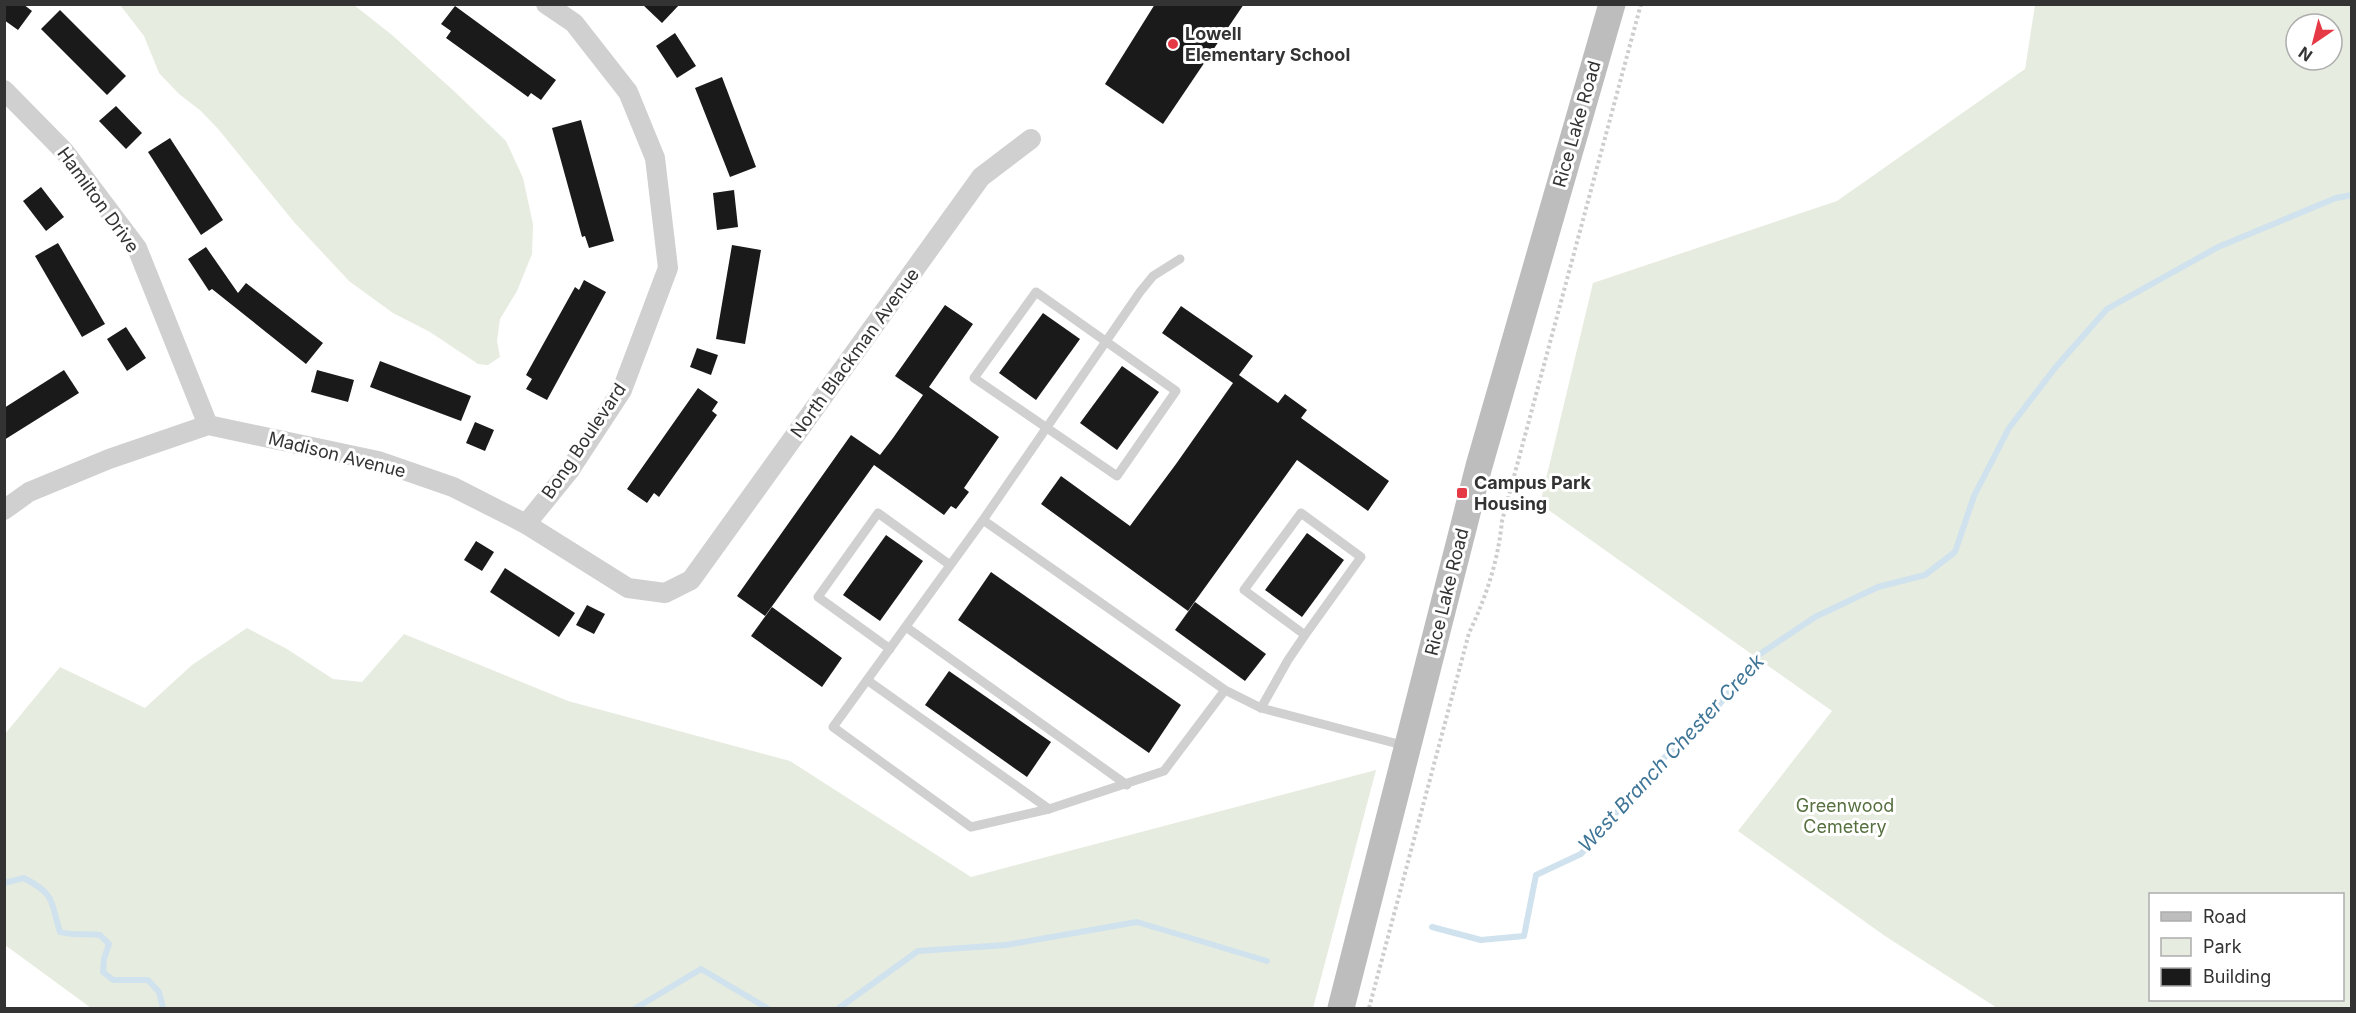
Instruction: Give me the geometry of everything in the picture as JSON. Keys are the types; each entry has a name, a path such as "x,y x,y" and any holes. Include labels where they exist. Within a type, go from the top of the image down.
{"main road":[{"name":"Rice Lake Road","path":"1341,1008 1479,466 1612,4"}],"street":[{"name":"Bong Boulevard","path":"526,524 569,471 622,390 668,268 655,158 628,92 574,23 546,4"},
{"name":"Hamilton Drive","path":"4,90 64,151 137,248 208,425"},
{"name":"North Blackman Avenue","path":"692,580 981,177 1031,139"},
{"name":"Madison Avenue","path":"208,425 378,461 453,487 526,524 628,588 666,593 692,580"},
{"path":"4,510 29,492 109,459 208,425"}],"lane":[{"path":"1180,259 1153,276 983,520 833,727 971,827 1049,808 1127,785 1164,771 1225,690"},
{"path":"1036,292 1176,391 1117,476 1046,429 974,378 1036,292"},
{"path":"890,649 818,597 878,513 950,565"},
{"path":"1261,708 1288,660 1361,557 1301,513 1244,590 1305,635"},
{"path":"983,520 1225,690 1261,708 1408,747"},
{"path":"906,627 1127,785"},
{"path":"867,680 1049,808"}],"path":[{"path":"1369,1008 1468,633 1486,598 1499,552 1502,521 1641,4"}],"green space":[{"path":"120,5 354,5 392,35 455,92 506,141 523,178 533,224 532,254 517,291 500,319 497,341 500,357 488,365 478,364 430,332 393,313 349,281 294,222 219,130 159,73 144,36"},
{"name":"Greenwood Cemetery","path":"2035,5 2351,5 2351,1008 1997,1008 1885,936 1738,831 1832,711 1540,504 1593,283 1837,201 2025,69"},
{"path":"247,628 287,649 333,679 362,682 404,634 568,701 790,761 971,877 1376,770 1313,1008 91,1008 5,945 5,734 60,667 145,708 192,665"}],"building":[{"path":"4,4 23,4 32,11 18,30 4,20"},
{"path":"642,4 680,4 662,23"},
{"name":"Lowell Elementary School","path":"1155,4 1244,4 1163,124 1105,84"},
{"path":"455,6 556,80 541,100 531,93 528,97 446,38 451,31 441,24"},
{"path":"60,10 126,76 107,95 41,29"},
{"path":"675,33 696,66 677,78 656,46"},
{"path":"722,77 756,167 730,177 695,88"},
{"path":"116,106 142,133 126,149 99,121"},
{"path":"581,120 614,241 589,248 585,236 582,237 552,128"},
{"path":"170,138 223,220 201,235 148,152"},
{"path":"41,187 64,217 46,231 23,201"},
{"path":"734,190 738,227 717,230 713,193"},
{"path":"58,243 105,324 82,337 35,256"},
{"path":"732,245 761,250 745,344 716,339"},
{"path":"206,247 238,293 246,283 323,343 306,364 212,289 209,291 188,259"},
{"path":"584,280 606,292 547,400 526,389 532,379 526,375 575,287 579,290"},
{"path":"945,305 973,324 929,387 999,437 964,488 969,492 956,509 951,506 944,515 874,465 765,616 737,596 851,435 880,455 893,438 923,395 895,376"},
{"path":"1181,306 1253,356 1239,375 1278,403 1285,394 1307,410 1301,418 1389,481 1368,511 1297,460 1188,611 1041,504 1061,476 1130,526 1176,464 1233,383 1162,333"},
{"path":"1043,313 1080,339 1036,400 999,373"},
{"path":"126,327 146,358 127,371 107,339"},
{"path":"697,348 718,355 711,375 690,367"},
{"path":"380,361 471,396 461,421 370,387"},
{"path":"1122,366 1159,392 1117,450 1080,423"},
{"path":"64,370 79,393 4,440 4,408"},
{"path":"317,370 354,380 348,402 311,392"},
{"path":"698,388 718,402 712,411 717,415 659,497 654,493 647,503 627,489"},
{"path":"475,422 494,430 485,451 466,443"},
{"path":"1307,533 1344,560 1302,617 1265,590"},
{"path":"886,535 923,561 880,621 843,595"},
{"path":"476,541 494,552 482,571 464,560"},
{"path":"505,568 575,613 559,637 490,592"},
{"path":"991,572 1181,705 1149,753 958,620"},
{"path":"1195,602 1266,654 1245,681 1175,630"},
{"path":"587,605 605,614 594,634 576,625"},
{"path":"772,607 842,658 822,687 751,636"},
{"path":"949,671 1051,742 1027,777 925,705"}],"waterway":[{"name":"West Branch Chester Creek","path":"1432,927 1481,940 1524,936 1536,875 1581,854 1660,762 1719,705 1757,656 1815,617 1878,587 1925,575 1955,552 1974,496 2009,428 2055,368 2107,309 2218,247 2336,198 2352,195"},
{"path":"4,883 24,878 42,889 53,905 60,932 100,935 109,944 103,972 113,980 148,980 159,992 163,1008"},
{"name":"West Branch Chester Creek","path":"839,1008 918,951 1006,945 1137,922 1267,961"},
{"name":"West Branch Chester Creek","path":"636,1008 701,969 767,1008"}],"place":[{"name":"Lowell Elementary School","path":"1173,44"},
{"name":"Campus Park Housing","path":"1462,493"}]}
